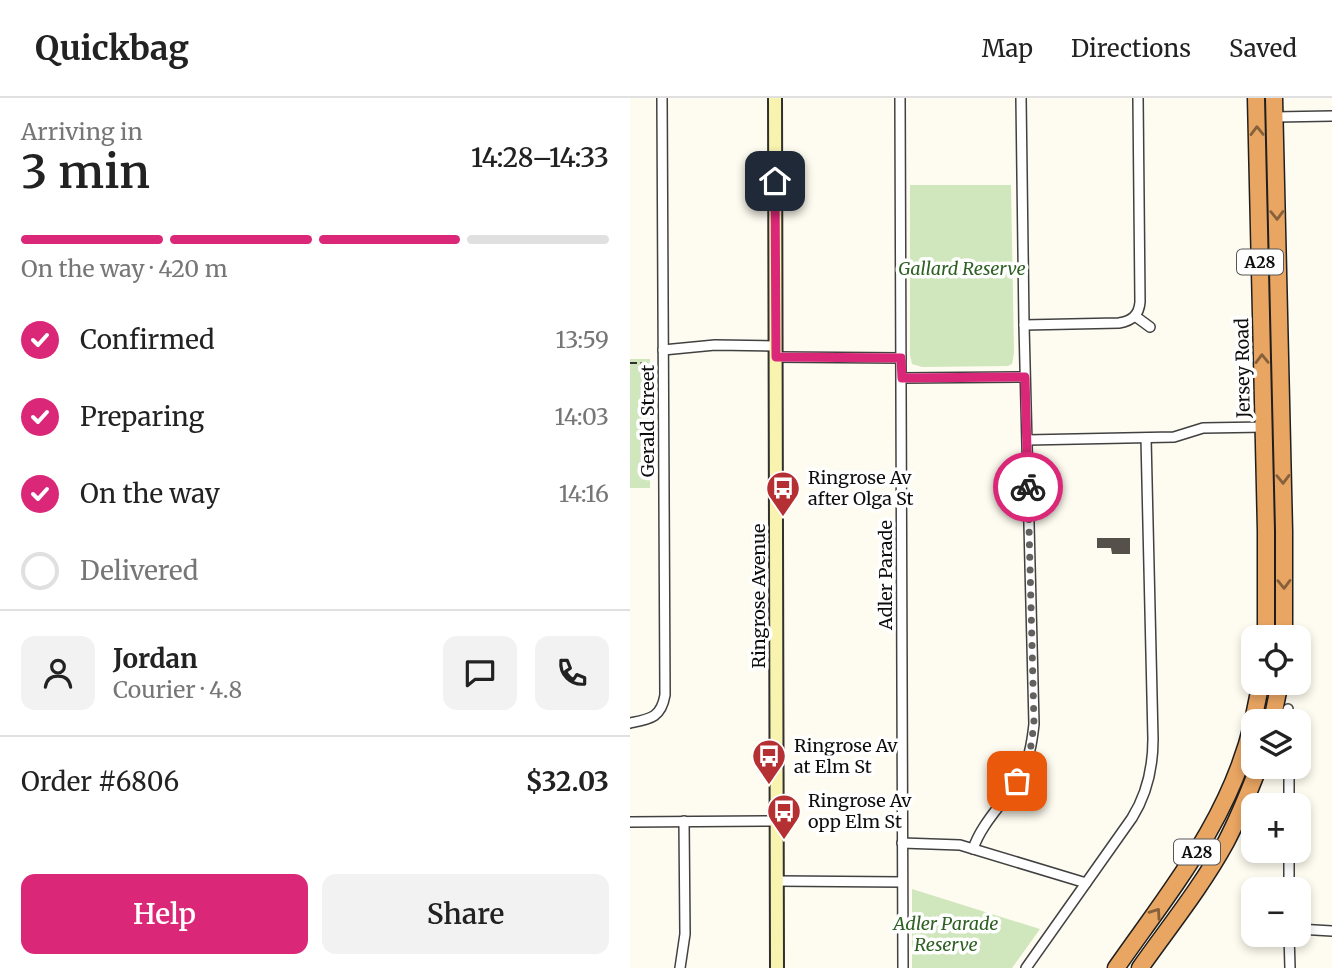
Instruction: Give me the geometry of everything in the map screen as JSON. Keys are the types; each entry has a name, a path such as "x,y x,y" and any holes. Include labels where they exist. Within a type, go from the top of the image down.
{"highway":[{"name":"Jersey Road","path":"1256,98 1266,625"},
{"name":"Jersey Road","path":"1274,98 1284,625"},
{"name":"A28","path":"1116,968 1186,870 1213,825 1241,759"},
{"name":"A28","path":"1140,968 1225,844 1254,779"}],"street":[{"name":"Gerald Street","path":"630,723 655,715 662,707 665,695 662,98"},
{"name":"Ringrose Avenue","path":"775,98 777,968"},
{"name":"Adler Parade","path":"900,98 903,968"},
{"path":"974,849 979,835 1024,768 1030,752 1034,724 1021,98"},
{"path":"1024,325 1119,323 1128,321 1139,310 1138,98"},
{"path":"1275,117 1332,116"},
{"path":"1135,316 1150,327"},
{"path":"663,350 715,345 901,358"},
{"path":"902,378 1025,377"},
{"path":"1027,440 1177,437 1203,428 1281,427"},
{"path":"1026,968 1136,812 1147,784 1153,757 1146,438"},
{"path":"680,968 685,934 684,821"},
{"path":"630,822 777,821"},
{"path":"902,843 956,844 1086,883"},
{"path":"777,881 902,881"},
{"path":"1311,930 1332,931"},
{"path":"1289,947 1290,968"}],"path":[{"path":"630,363 663,363"}],"green space":[{"name":"Gallard Reserve","path":"910,185 1011,185 1012,364 922,367 912,364"},
{"path":"630,359 650,359 650,488 630,488"},
{"name":"Adler Parade Reserve","path":"912,889 1040,929 1012,968 912,968"}],"building":[{"path":"1097,538 1130,538 1130,554 1112,554 1111,548 1097,548"}],"way so far":[{"path":"1017,781 1030,752 1034,724 1028,487"}],"place":[{"name":"Ringrose Av after Olga St","path":"783,518"},
{"name":"Ringrose Av at Elm St","path":"769,786"},
{"name":"Ringrose Av opp Elm St","path":"784,841"}],"route":[{"path":"775,181 776,357 901,358 902,378 1025,377 1028,487"}]}
